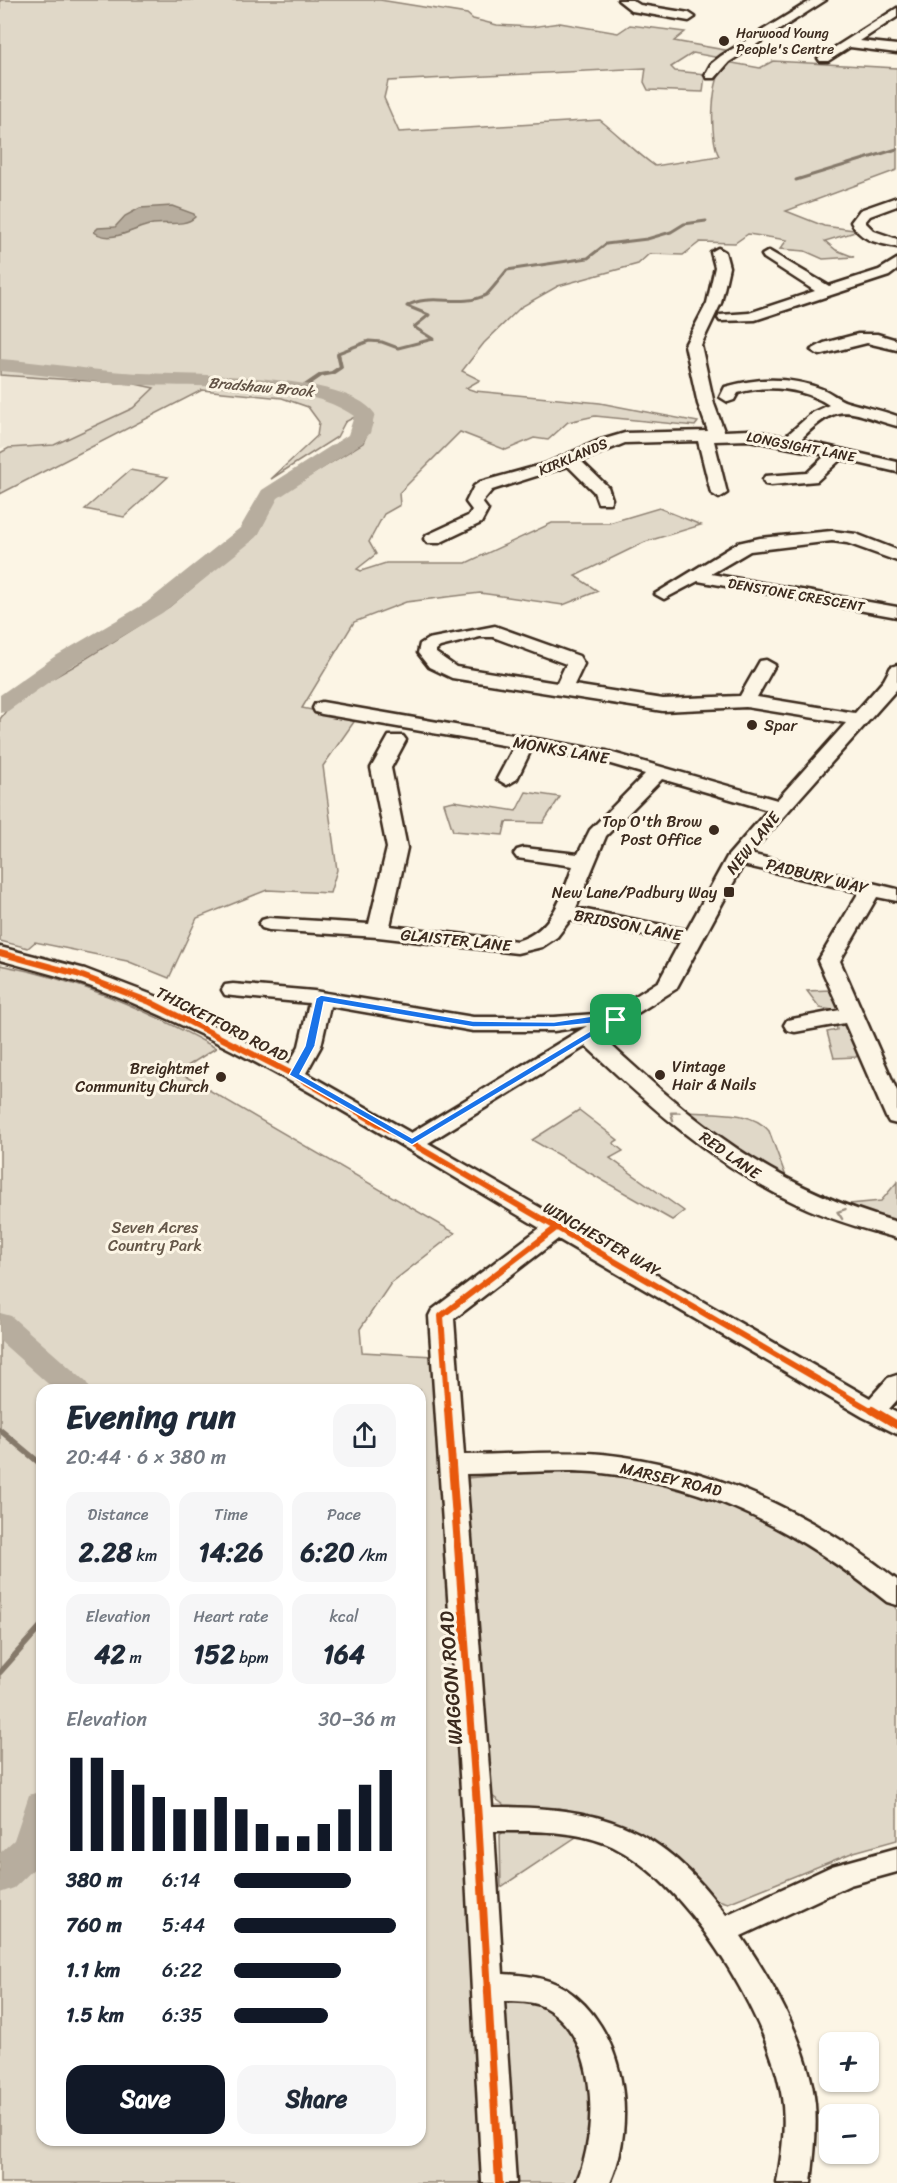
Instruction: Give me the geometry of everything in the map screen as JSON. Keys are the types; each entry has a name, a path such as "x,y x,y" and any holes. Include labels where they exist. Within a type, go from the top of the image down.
{"street":[{"path":"624,0 636,8 691,18"},
{"path":"711,75 715,67 725,60 820,0"},
{"path":"825,58 895,6"},
{"path":"848,43 897,49"},
{"path":"897,201 865,213 858,222 861,229 868,234 897,243"},
{"path":"718,252 722,267 714,303 693,345 706,404 719,489"},
{"path":"766,255 803,279 827,291"},
{"path":"731,319 750,317 884,273 897,263"},
{"path":"825,350 864,336 878,337 897,345"},
{"path":"728,397 730,390 740,386 791,387 818,392 840,405 854,406 895,419"},
{"path":"789,442 816,416 840,405"},
{"name":"LONGSIGHT LANE","path":"711,435 749,435 897,467"},
{"name":"KIRKLANDS","path":"429,540 475,519 480,510 467,503 486,486 571,460 605,442 625,438 711,435"},
{"path":"769,479 811,477 838,453"},
{"path":"571,460 606,493"},
{"name":"DENSTONE CRESCENT","path":"664,594 744,547 760,543 832,536 850,538 897,556"},
{"name":"DENSTONE CRESCENT","path":"697,575 711,580 897,612"},
{"path":"562,689 575,664 571,658 500,632 480,632 434,643 426,648 438,666 452,672 663,705 746,701 859,719"},
{"path":"746,701 766,665"},
{"name":"NEW LANE","path":"412,1142 659,993 668,984 737,857 896,678"},
{"name":"MONKS LANE","path":"332,708 606,757 782,808"},
{"path":"507,779 525,743"},
{"path":"378,932 396,859 381,768 388,745"},
{"name":"GLAISTER LANE","path":"269,924 378,932 517,948 531,946 548,936 563,912 597,834 658,772"},
{"path":"524,854 585,861"},
{"name":"PADBURY WAY","path":"737,857 897,896"},
{"path":"871,890 829,961 897,1117"},
{"name":"BRIDSON LANE","path":"563,912 693,938"},
{"name":"THICKETFORD ROAD","path":"0,953 77,974 150,1002 294,1075"},
{"path":"233,990 321,998 473,1024 554,1024 592,1019 616,1020"},
{"path":"294,1075 310,1046 321,998"},
{"path":"795,1025 826,1018 854,1016"},
{"name":"RED LANE","path":"554,1024 580,1041 747,1169 792,1195 843,1215 897,1230"},
{"name":"WINCHESTER WAY","path":"294,1075 897,1425"},
{"name":"WAGGON ROAD","path":"499,2183 478,1819 441,1316 556,1228"},
{"path":"872,1411 897,1384"},
{"name":"MARSEY ROAD","path":"452,1465 601,1463 667,1475 729,1493 791,1522 848,1556 897,1595"},
{"path":"478,1819 551,1819 597,1827 638,1845 668,1872 721,1931 782,2039 797,2093 799,2148 794,2183"},
{"path":"721,1931 843,1875 897,1860"},
{"path":"489,1987 527,1989 551,1996 572,2013 602,2063 609,2094 609,2123 603,2155 593,2183"}],"shaded area":[{"path":"172,206 194,214 195,217 181,223 153,224 116,236 101,236 94,232 98,228 115,227 125,216 140,208"},
{"path":"0,375 135,384 154,388 133,408 54,445 0,448"}],"green space":[{"path":"0,0 380,0 467,14 473,19 497,25 531,27 560,23 618,33 630,25 685,32 674,41 736,52 725,59 693,53 671,67 675,71 705,74 703,92 648,90 644,82 646,68 388,81 384,98 399,132 600,120 655,166 719,156 714,136 714,93 721,69 727,62 760,68 773,61 897,68 897,170 786,211 824,226 854,230 855,232 825,241 836,250 854,257 823,259 805,251 780,249 787,240 748,234 735,243 700,242 683,255 649,254 638,264 558,286 521,307 484,343 462,371 480,380 466,388 475,391 600,403 698,422 695,426 595,416 568,422 548,440 534,438 506,450 460,432 399,493 400,505 384,514 369,542 376,554 357,569 361,571 386,563 466,563 552,523 609,523 659,508 701,525 645,542 575,576 598,591 563,605 480,593 406,602 354,622 302,708 356,719 323,766 337,870 330,893 267,890 197,918 169,978 127,961 35,942 28,948 0,941 0,719 13,701 169,607 258,533 277,496 363,443 372,423 366,411 345,422 337,437 271,479 317,436 319,422 308,407 282,398 202,390 0,494 0,453 9,448 54,445 133,408 154,388 135,384 0,375"},
{"path":"130,470 168,477 124,517 85,509"},
{"path":"526,792 560,797 543,823 506,822 503,835 453,831 444,803 454,801 516,811"},
{"name":"Seven Acres Country Park","path":"0,965 85,988 138,1009 216,1048 178,1072 455,1233 391,1283 360,1329 362,1352 433,1356 487,2183 0,2183"},
{"path":"830,990 839,1011 820,1008 807,991"},
{"path":"836,1022 842,1022 858,1054 856,1057 834,1058 827,1032 837,1030"},
{"path":"579,1110 618,1140 613,1143 623,1151 610,1158 684,1211 672,1220 532,1140"},
{"path":"685,1112 730,1114 752,1119 761,1124 769,1131 788,1182"},
{"path":"897,1182 897,1223 839,1205 881,1201"},
{"path":"563,1470 628,1476 659,1482 690,1490 749,1512 807,1542 840,1563 892,1603 897,1610 897,1840 854,1852 728,1903 705,1896 640,1836 615,1822 559,1808 504,1805 491,1795 465,1491 467,1478"},
{"path":"504,1831 546,1831 579,1835 501,1887 500,1835"},
{"path":"501,2000 535,2002 555,2013 572,2029 583,2049 595,2120 583,2170 576,2183 513,2183"}],"waterway":[{"path":"796,180 897,149"},
{"path":"339,356 338,353 369,341 382,342 398,348 433,339 414,327 429,315 407,306 416,302 476,299 488,294 507,270 588,258 606,244 647,239 671,232 684,224 706,221"},
{"path":"299,390 321,375 332,373 341,367 338,354"},
{"name":"Bradshaw Brook","path":"0,365 123,378 289,388 348,402 365,414 360,433 355,439 328,454 269,494 249,532 154,608 62,662 0,706"},
{"name":"Bradshaw Brook","path":"0,1324 68,1384"},
{"path":"0,1430 36,1460"},
{"path":"0,1672 36,1632"},
{"name":"Bradshaw Brook","path":"0,1877 31,1848 36,1829"}],"cycle path":[{"path":"0,953 77,974 150,1002 294,1075 897,1425"},
{"path":"499,2183 478,1819 441,1316 556,1228"}],"place":[{"name":"Harwood Young People's Centre","path":"724,41"},
{"name":"Spar","path":"752,725"},
{"name":"Top O'th Brow Post Office","path":"714,830"},
{"name":"New Lane/Padbury Way","path":"729,892"},
{"name":"Vintage Hair & Nails","path":"660,1075"},
{"name":"Breightmet Community Church","path":"221,1077"}],"route":[{"path":"321,998 473,1024 554,1024 605,1018 616,1020 412,1142 294,1075 310,1046 321,998"}]}
